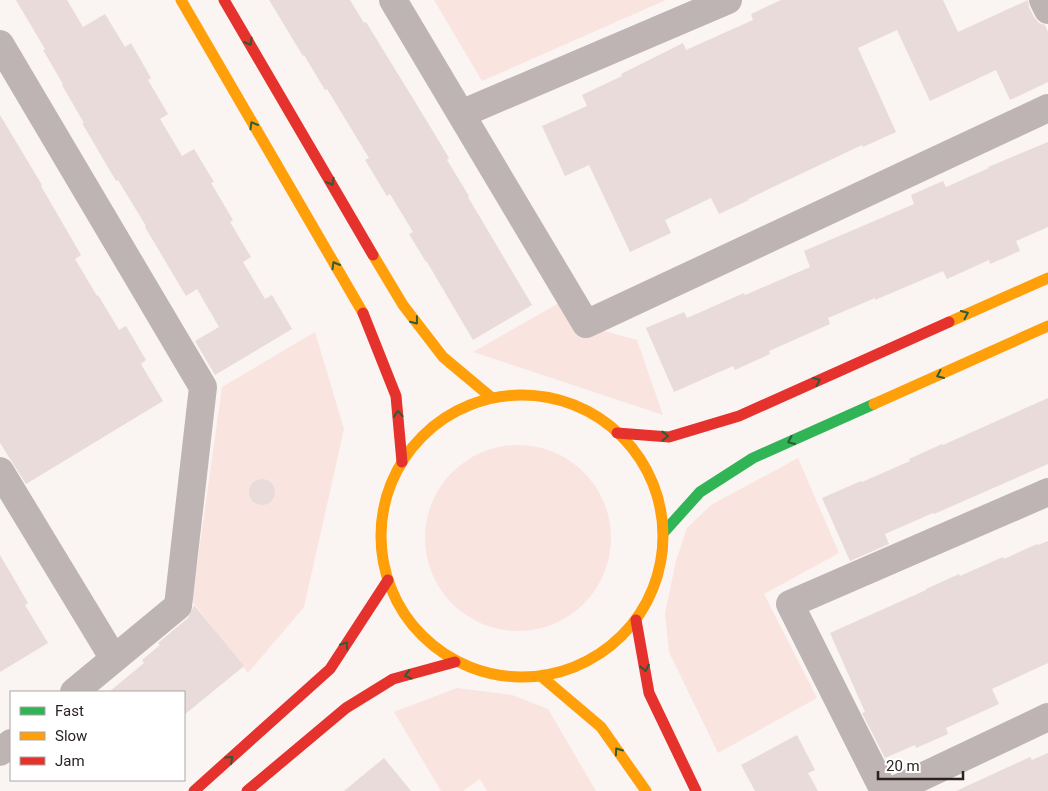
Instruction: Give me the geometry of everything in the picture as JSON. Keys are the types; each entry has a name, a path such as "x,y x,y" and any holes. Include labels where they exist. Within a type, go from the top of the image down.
{"street":[{"path":"181,0 364,315 396,396 402,462"},
{"path":"224,0 404,305 443,356 492,398"},
{"path":"393,0 586,324 1048,108"},
{"path":"461,114 728,0"},
{"path":"1043,0 1048,10"},
{"path":"0,44 203,387 178,606 75,691"},
{"path":"617,433 669,437 739,416 1048,278"},
{"path":"664,532 700,492 753,458 1048,326"},
{"path":"534,395 554,398 576,405 594,414 606,422 634,450 653,482 660,504 664,532 662,558 659,574 640,615 606,651 578,667 554,675 512,678 492,675 456,662 439,652 410,623 388,580 381,546 385,499 402,462 422,436 446,417 459,409 492,398 534,395"},
{"path":"0,471 114,659"},
{"path":"884,791 790,604 1048,492"},
{"path":"194,791 330,669 388,580"},
{"path":"636,620 650,694 696,791"},
{"path":"247,791 346,708 393,679 456,662"},
{"path":"542,677 601,727 646,791"},
{"path":"892,791 1048,717"},
{"path":"0,752 10,744"}],"shaded area":[{"path":"434,0 666,0 482,81"},
{"path":"559,303 579,324 637,340 663,415 473,352"},
{"path":"315,332 344,429 304,607 248,673 192,601 222,387"},
{"path":"527,445 554,452 570,460 584,472 596,486 604,502 610,520 610,556 604,574 596,590 584,604 570,616 554,624 536,630 509,631 482,624 466,616 440,590 426,556 425,529 432,502 440,486 466,460 500,446"},
{"path":"798,458 839,553 764,594 817,698 718,753 669,652 665,613 676,561 687,528 711,505"},
{"path":"457,688 512,695 548,709 596,791 487,791 480,779 463,791 441,791 394,712"}],"building":[{"path":"16,0 67,0 83,27 105,14 125,47 131,43 151,78 148,80 168,114 160,119 182,156 194,149 214,182 211,183 233,220 230,222 251,257 243,262 265,299 272,295 292,329 215,375 195,341 219,327 197,289 186,296 146,226 118,180 116,181 82,123 84,123 43,50 45,49"},
{"path":"269,0 350,0 364,23 366,22 449,158 447,160 532,305 473,340 409,234 413,232 390,194 387,196 365,160 369,158"},
{"path":"781,0 943,0 958,32 1028,0 1034,17 1039,23 1045,25 1048,32 1048,82 1010,100 996,70 930,101 897,30 858,48 896,132 863,147 862,145 719,214 711,198 665,220 671,233 630,252 589,165 565,176 542,126 587,106 582,95 622,76 621,74 683,43 686,50 753,20 751,14"},
{"path":"0,115 81,255 75,259 119,330 126,326 146,360 141,364 163,401 26,484 0,443"},
{"path":"1048,142 1048,227 1016,241 1020,251 990,264 989,260 947,279 943,271 875,300 875,298 828,318 830,324 769,351 770,354 735,370 733,366 674,392 646,328 684,312 687,318 810,267 804,251 914,204 911,195 943,181 946,187"},
{"path":"1048,398 1048,464 885,534 889,544 850,561 822,498 910,461 909,459"},
{"path":"262,479 271,483 275,492 271,501 262,505 253,501 249,492 253,483"},
{"path":"1048,541 1048,663 992,689 999,704 946,728 948,734 916,748 915,745 885,758 862,713 865,712 830,633 959,574 960,576 1003,557 1004,559"},
{"path":"0,555 28,603 25,605 48,643 0,672"},
{"path":"194,605 244,666 185,714 185,691 110,691 144,663 142,660 160,645 158,643 188,618"},
{"path":"797,735 815,770 808,773 818,791 755,791 741,765"},
{"path":"1048,753 1048,791 956,791 1030,757 1032,760"},
{"path":"384,758 411,791 344,791"}],"traffic: fast":[{"path":"664,532 700,492 753,458 874,404"}],"traffic: slow":[{"path":"181,0 363,313"},
{"path":"373,255 403,305 443,357 492,398"},
{"path":"949,322 1048,278"},
{"path":"874,404 1048,326"},
{"path":"522,395 563,401 589,411 622,436 647,469 657,495 663,536 657,577 647,603 622,636 589,661 563,671 522,677 481,671 455,661 422,636 397,603 387,577 381,536 387,495 397,469 422,436 455,411 481,401 522,395"},
{"path":"542,677 601,727 646,791"}],"traffic: jam":[{"path":"224,0 373,255"},
{"path":"363,313 396,396 402,462"},
{"path":"617,433 669,437 739,416 949,322"},
{"path":"194,791 330,669 388,580"},
{"path":"636,620 649,693 696,791"},
{"path":"247,791 346,708 393,679 455,662"}]}
